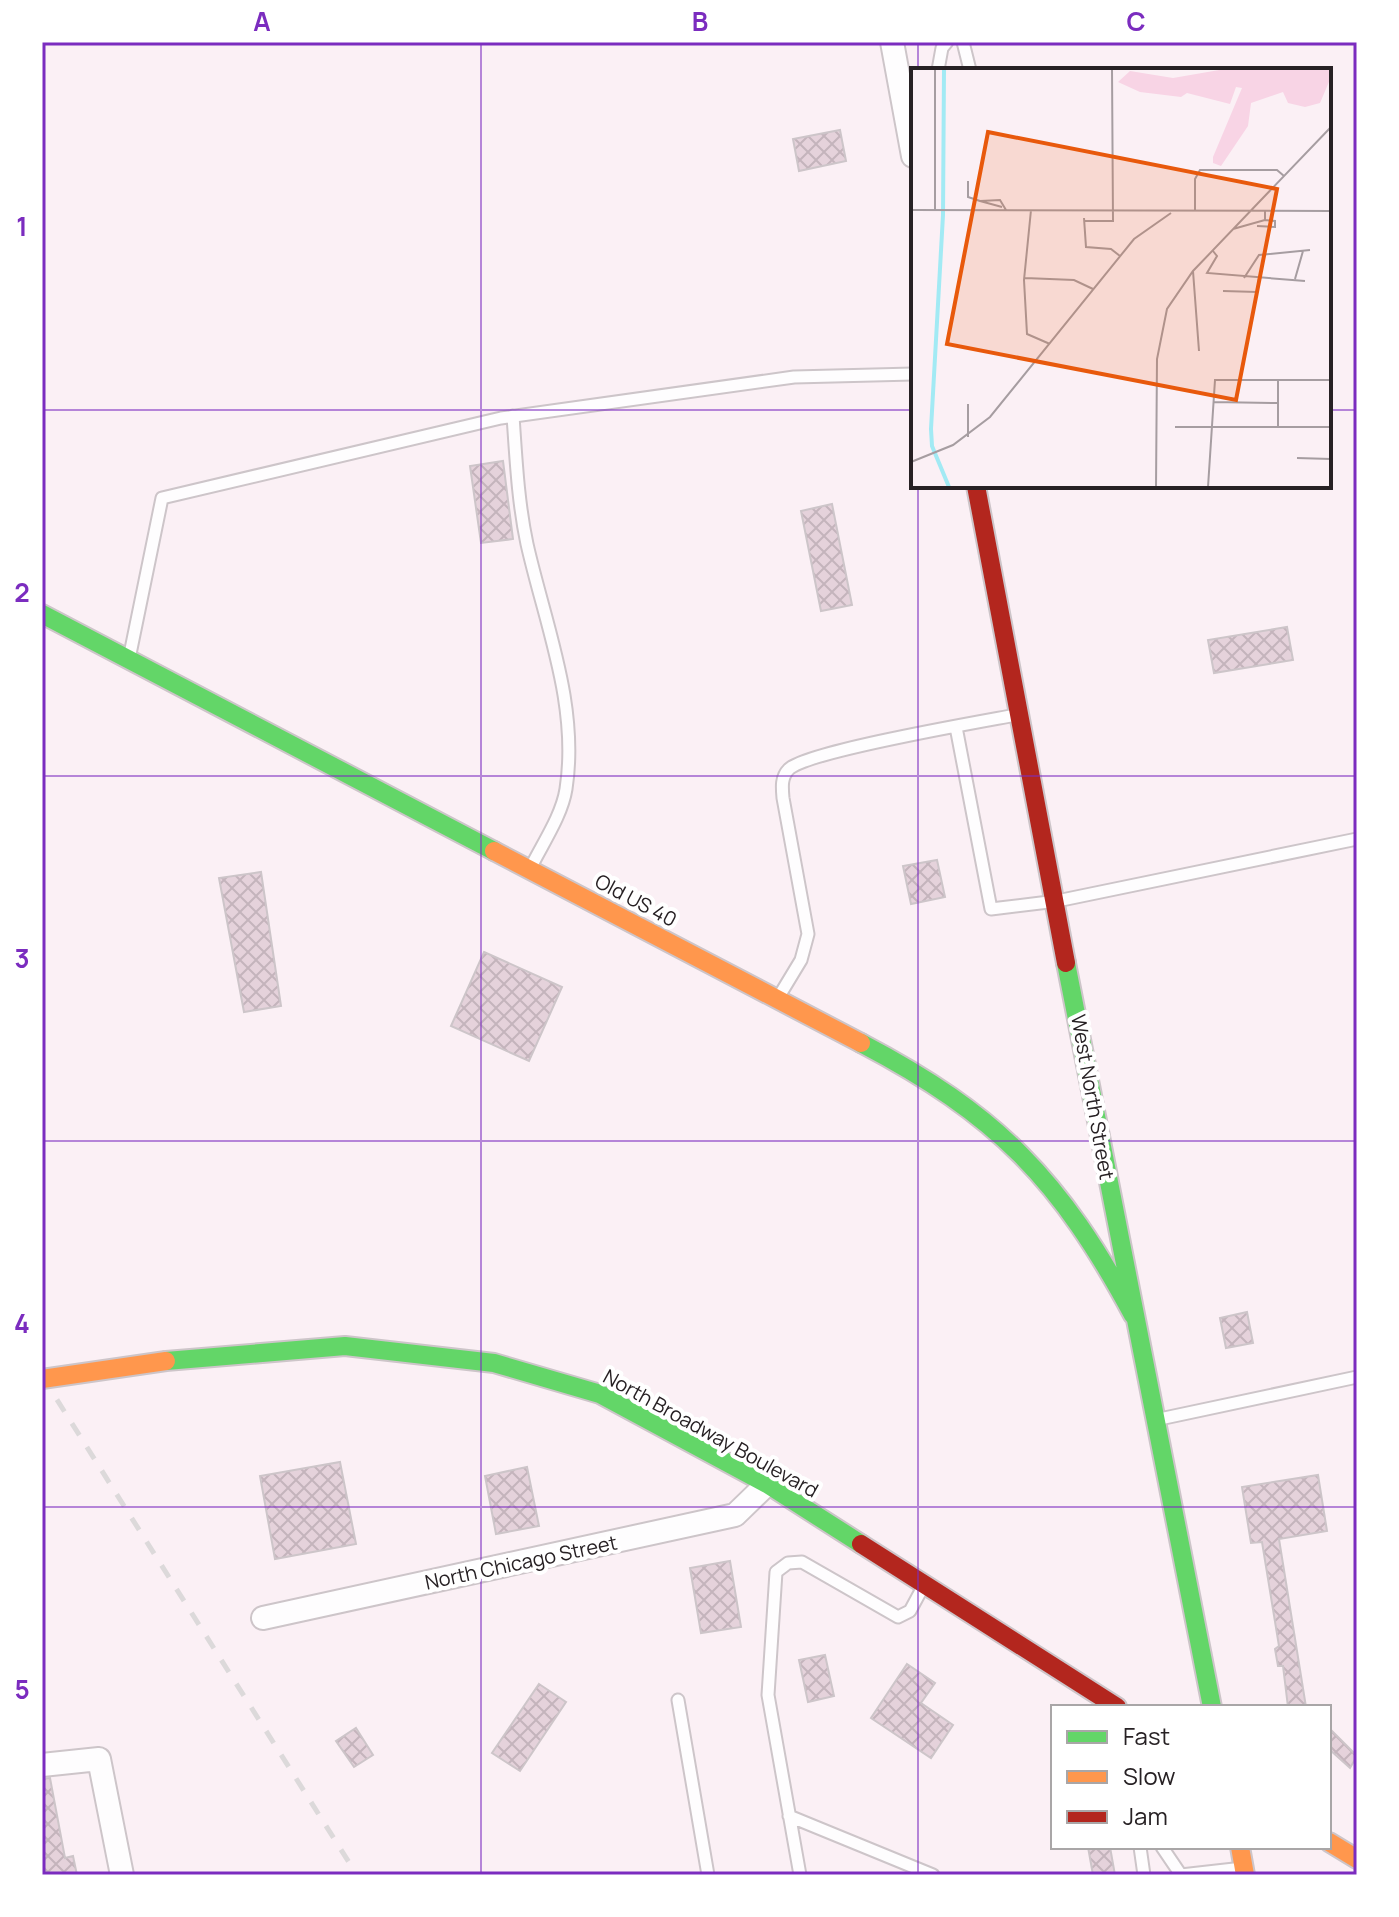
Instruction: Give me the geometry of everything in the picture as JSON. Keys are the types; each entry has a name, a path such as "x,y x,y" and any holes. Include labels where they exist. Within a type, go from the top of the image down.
{"street":[{"path":"892,42 911,145"},
{"name":"West North Street","path":"976,488 1133,1315 1212,1705"},
{"name":"Old US 40","path":"42,614 900,1064 996,1128 1058,1191 1103,1258 1133,1315"},
{"name":"North Broadway Boulevard","path":"42,1379 166,1361 345,1346 494,1363 600,1394 767,1484 925,1584 1083,1692 1112,1705"},
{"name":"North Chicago Street","path":"263,1618 735,1515 767,1484"},
{"path":"42,1765 99,1759 122,1875"},
{"path":"1331,1843 1357,1859"},
{"path":"1240,1849 1244,1872"}],"lane":[{"path":"938,68 942,48 947,42"},
{"path":"963,42 970,68"},
{"path":"129,659 162,498 513,416 794,377 911,374"},
{"path":"513,416 516,477 526,541 561,669 567,731 566,790 530,869"},
{"path":"777,999 801,960 808,934 782,780 790,768 806,760 1020,714"},
{"path":"956,727 991,909 1057,901 1357,839"},
{"path":"1154,1420 1357,1377"},
{"path":"800,1875 768,1695 776,1572 788,1563 802,1562 898,1617 910,1611 925,1584"},
{"path":"678,1700 708,1875"},
{"path":"789,1816 933,1875"},
{"path":"1140,1849 1144,1875"},
{"path":"1163,1849 1181,1875 1244,1872"}],"building":[{"path":"840,130 846,161 799,171 793,139"},
{"path":"503,461 513,539 481,543 470,466"},
{"path":"832,504 852,605 821,611 801,511"},
{"path":"1287,627 1293,660 1214,673 1208,640"},
{"path":"937,860 945,897 911,904 903,866"},
{"path":"261,872 281,1006 244,1012 219,878"},
{"path":"484,952 562,987 529,1061 451,1026"},
{"path":"1247,1312 1253,1343 1226,1348 1220,1318"},
{"path":"340,1462 356,1544 275,1559 260,1476"},
{"path":"527,1467 539,1526 496,1534 485,1476"},
{"path":"1318,1475 1327,1531 1279,1539 1306,1705 1288,1705 1283,1666 1278,1666 1275,1649 1279,1646 1262,1542 1251,1543 1242,1487"},
{"path":"730,1561 741,1627 701,1633 690,1568"},
{"path":"825,1655 834,1696 808,1702 799,1660"},
{"path":"907,1664 935,1683 921,1703 953,1725 931,1758 871,1718"},
{"path":"539,1684 566,1702 520,1771 492,1753"},
{"path":"356,1728 373,1755 354,1767 336,1741"},
{"path":"1331,1730 1357,1756 1350,1768 1331,1751"},
{"path":"50,1778 65,1858 73,1856 77,1875 42,1875 42,1779"},
{"path":"1088,1849 1110,1849 1115,1875 1093,1875"}],"railway":[{"path":"42,1376 357,1875"}],"traffic: fast":[{"path":"42,614 494,851"},
{"path":"1066,963 1212,1705"},
{"path":"861,1043 951,1097 1021,1155 1079,1225 1133,1315"},
{"path":"166,1361 345,1346 494,1363 600,1394 767,1484 861,1544"}],"traffic: slow":[{"path":"494,851 861,1043"},
{"path":"42,1379 166,1361"},
{"path":"1331,1843 1357,1859"},
{"path":"1240,1849 1245,1875"}],"traffic: jam":[{"path":"976,488 1066,963"},
{"path":"861,1544 1114,1705"}]}
